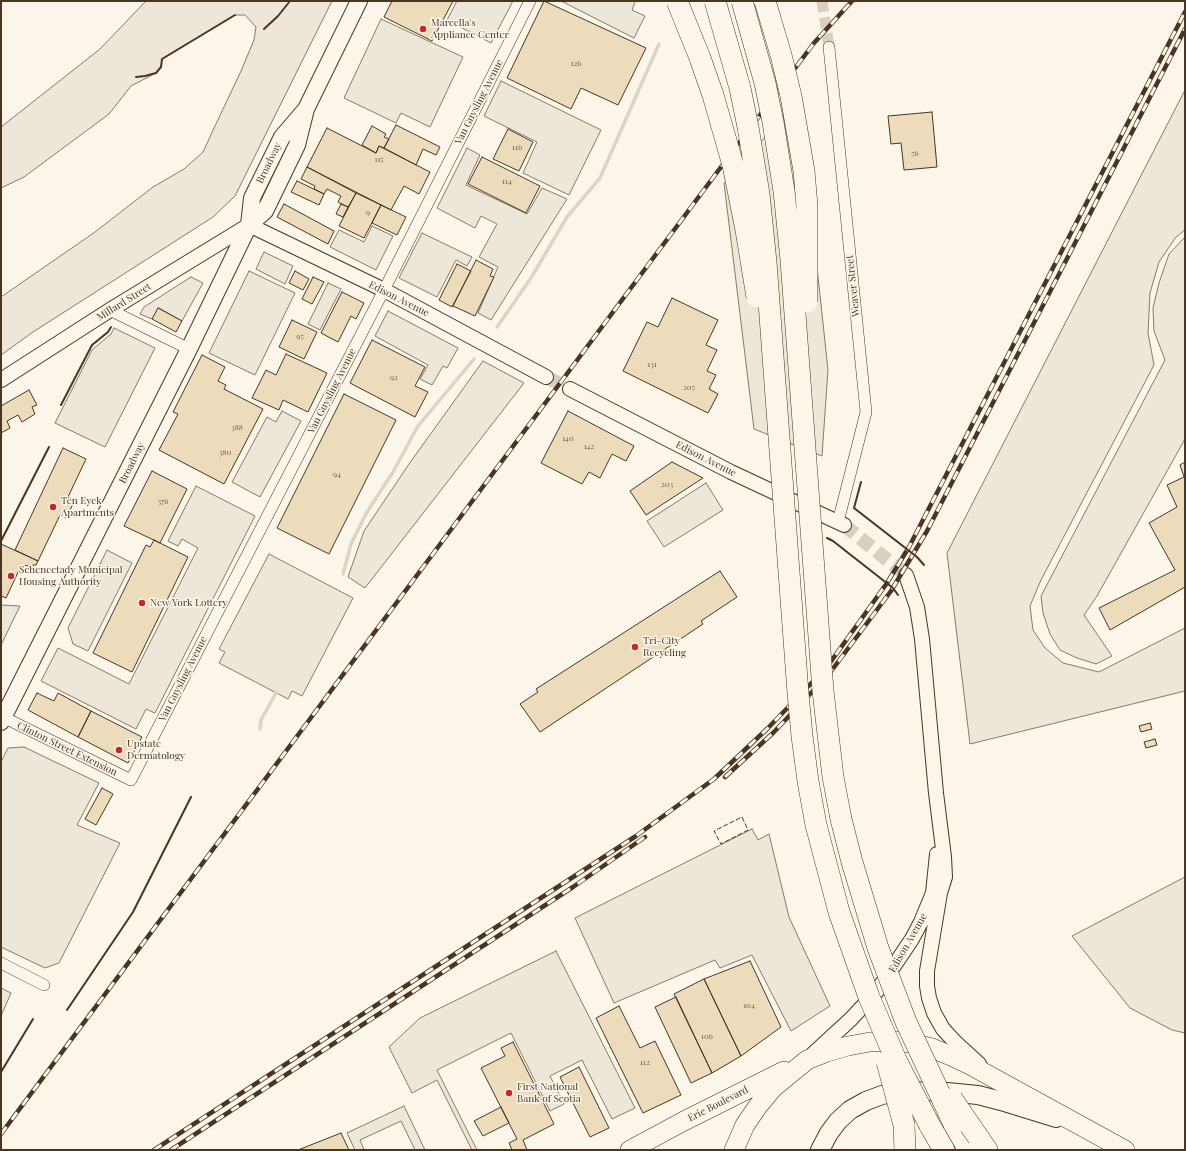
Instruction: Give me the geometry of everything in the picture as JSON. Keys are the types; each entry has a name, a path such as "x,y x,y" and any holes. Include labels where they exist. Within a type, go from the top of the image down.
{"highway":[{"path":"677,1 698,51 734,172 746,230 780,446"},
{"path":"715,1 740,88 759,194 766,262 797,686 808,781 816,825 849,942 869,997 896,1060 944,1150"},
{"path":"742,1 765,82 784,191 791,260 823,691 833,777 841,819 864,905 878,948 906,1022 954,1124 978,1146"},
{"path":"765,1 791,96 805,176 807,223 805,445"},
{"path":"869,997 904,1125 905,1150"},
{"path":"906,1022 954,1102 978,1146"},
{"path":"734,1150 745,1125 758,1106 773,1088 807,1060 848,1046 870,1042 892,1041 911,1043 932,1048 951,1056 1125,1150"},
{"name":"Erie Boulevard","path":"630,1150 652,1145 748,1088 807,1060"}],"main road":[{"name":"Broadway","path":"2,719 190,350 249,225 252,198 282,137 306,109 359,1"},
{"path":"820,1150 829,1133 838,1121 850,1110 866,1101 882,1095 900,1092 937,1091 978,1095 1031,1110 1085,1128"}],"street":[{"name":"Van Guysling Avenue","path":"131,780 384,290 530,1"},
{"name":"Weaver Street","path":"829,47 866,412 841,524"},
{"name":"Edison Avenue","path":"249,225 384,290 546,377"},
{"name":"Millard Street","path":"1,380 110,310 249,225"},
{"path":"110,310 190,350"},
{"name":"Edison Avenue","path":"570,389 731,472 841,524"},
{"name":"Edison Avenue","path":"906,575 917,607 922,639 936,793 944,857 945,877 940,894 927,971 929,998 934,1013 943,1029 984,1068 1009,1086"},
{"name":"Clinton Street Extension","path":"2,719 131,780"},
{"name":"Edison Avenue","path":"807,1060 851,1020 877,991 901,957 921,922 933,893 937,861 936,793"},
{"path":"1,963 44,985"}],"shaded area":[{"path":"146,1 332,1 235,196 213,217 33,332 1,355 1,297 95,232 153,187 184,169 203,152 254,40 256,27 245,15 235,15 162,59 161,67 156,73 131,86 109,114 24,177 1,188 1,127 100,49"},
{"path":"457,1 513,1 491,43 447,20"},
{"path":"561,1 634,1 632,10 645,16 634,38"},
{"path":"381,19 463,57 430,127 401,113 396,123 344,98"},
{"path":"501,81 601,130 569,195 523,173 537,142 484,116"},
{"path":"1185,90 1185,230 1176,237 1159,262 1150,293 1148,333 1154,365 1041,580 1030,606 1033,630 1045,648 1063,663 1099,672 1185,628 1185,691 970,744 947,553"},
{"path":"799,99 828,370 822,456 754,429 724,183"},
{"path":"467,148 480,155 466,185 527,214 542,188 567,199 491,320 478,313 498,267 479,257 497,224 481,216 475,228 437,208"},
{"path":"372,226 393,236 376,270 330,247 339,230 364,242"},
{"path":"422,233 472,257 467,266 456,260 437,297 399,278"},
{"path":"1185,237 1185,439 1097,596 1084,615 1112,656 1096,664 1077,658 1060,650 1050,634 1043,613 1041,596 1165,360 1154,331 1153,308 1159,283 1169,254"},
{"path":"264,252 293,266 285,284 256,269"},
{"path":"249,271 295,293 255,375 209,353"},
{"path":"191,277 203,283 182,321 159,308 152,319 140,314 144,307"},
{"path":"328,283 341,289 320,330 308,324"},
{"path":"388,311 458,348 447,368 443,366 432,385 420,379 428,365 375,336"},
{"path":"114,328 155,348 105,447 55,423 92,350 111,334"},
{"path":"483,361 524,383 365,588 348,577 364,531 409,464"},
{"path":"282,411 301,421 260,497 232,482 267,417 276,422"},
{"path":"706,483 723,510 664,547 647,521"},
{"path":"196,486 255,516 155,713 146,709 136,729 41,681 58,648 129,684 198,548 182,539 178,546 168,541"},
{"path":"107,550 132,563 88,651 73,644 68,628"},
{"path":"269,554 353,598 302,696 292,691 288,699 219,663 225,652 219,649"},
{"path":"1,605 20,606 1,645"},
{"path":"24,747 99,783 77,825 120,843 59,963 45,968 1,947 1,762 8,748"},
{"path":"752,829 758,840 769,834 789,917 830,1006 791,1031 752,955 720,968 715,960 614,1003 575,918"},
{"path":"1185,877 1185,1033 1172,1030 1130,1008 1072,936"},
{"path":"556,951 635,1108 612,1119 582,1060 550,1076 564,1104 550,1111 511,1033 437,1070 477,1150 472,1150 437,1080 412,1093 389,1047 420,1018"},
{"path":"1,988 11,993 1,1016"},
{"path":"404,1106 425,1150 415,1150 401,1121 360,1140 364,1150 355,1150 347,1133"}],"building":[{"name":"Marcella's Appliance Center","path":"392,1 453,1 432,41 384,17"},
{"path":"544,1 646,48 618,105 581,88 571,109 507,78"},
{"path":"932,112 937,167 904,170 901,143 891,144 888,116"},
{"path":"396,125 440,147 436,155 423,149 416,165 384,148"},
{"path":"372,126 386,134 384,137 389,139 384,148 379,146 376,153 362,145"},
{"path":"327,128 376,153 379,146 430,172 419,194 404,186 391,210 307,167"},
{"path":"508,129 533,142 519,171 493,159"},
{"path":"482,157 540,186 526,213 468,184"},
{"path":"307,167 356,193 348,207 338,202 341,196 327,189 324,194 314,189 315,186 301,179"},
{"path":"297,181 324,194 319,205 291,192"},
{"path":"356,193 381,205 364,238 339,226"},
{"path":"284,204 334,231 328,244 277,217"},
{"path":"341,204 348,207 343,217 336,214"},
{"path":"381,205 406,217 397,235 372,223"},
{"path":"476,260 493,269 490,276 494,277 475,316 453,306"},
{"path":"457,264 471,271 452,307 439,300"},
{"path":"295,271 309,279 303,290 289,283"},
{"path":"313,277 324,282 312,304 302,299"},
{"path":"342,292 364,303 356,319 351,316 338,342 321,333"},
{"path":"672,298 718,320 706,345 717,350 707,371 716,375 709,389 718,394 708,413 623,371 647,322 658,327"},
{"path":"158,308 182,321 176,332 152,319"},
{"path":"292,320 317,332 304,359 279,347"},
{"path":"372,340 425,367 415,386 428,392 415,417 350,383"},
{"path":"286,354 327,373 308,412 283,400 279,410 252,398 266,370 276,375"},
{"path":"202,355 225,367 218,381 226,385 224,389 263,409 224,484 159,450 178,414 173,412"},
{"path":"29,390 37,405 32,407 35,414 22,422 18,415 7,421 10,428 1,433 1,406"},
{"path":"344,394 396,420 329,554 277,528"},
{"path":"568,411 634,446 626,461 612,454 600,478 589,472 582,484 541,463"},
{"name":"Ten Eyck Apartments","path":"63,448 86,459 68,497 75,500 66,518 60,515 38,561 15,550"},
{"path":"672,462 703,478 646,515 630,491"},
{"path":"1185,462 1185,587 1110,630 1099,608 1175,570 1149,523 1177,507 1167,485 1184,477 1180,465"},
{"path":"152,471 187,489 160,543 124,526"},
{"path":"154,540 188,557 132,672 93,653 146,545 150,547"},
{"path":"1,544 38,561 36,565 21,566 6,598 1,596"},
{"name":"Tri-City Recycling","path":"720,571 737,597 701,621 703,624 540,732 520,704 538,692 536,689"},
{"path":"37,693 54,701 58,693 91,711 78,737 28,710"},
{"name":"Upstate Dermatology","path":"91,711 142,737 128,763 78,737"},
{"path":"1150,723 1152,729 1141,732 1139,726"},
{"path":"1155,739 1157,745 1146,748 1144,742"},
{"path":"102,788 113,794 96,825 85,819"},
{"path":"750,961 781,1027 741,1056 704,979"},
{"path":"704,979 741,1056 712,1073 674,994"},
{"path":"676,997 712,1073 691,1083 655,1007"},
{"path":"619,1006 640,1048 655,1041 681,1095 643,1113 596,1018"},
{"path":"513,1042 554,1124 523,1140 527,1150 512,1150 509,1143 517,1139 481,1068 505,1056 501,1048"},
{"path":"579,1067 609,1128 590,1137 560,1077"},
{"path":"501,1107 509,1123 483,1136 474,1121"},
{"path":"341,1133 349,1150 298,1150"}],"waterway":[{"path":"497,327 531,278 567,217 600,178 659,44"},
{"path":"343,574 351,544 367,512 393,472 418,426 474,359"},
{"path":"260,729 261,720 276,693"}],"tunnel":[{"path":"822,1 829,47"},
{"path":"546,377 570,389"},
{"path":"844,525 906,575"}],"railway":[{"path":"1,1134 814,43 852,1"},
{"path":"154,1150 636,836 714,779 768,728 827,667 887,583 909,547 1185,12"},
{"path":"725,777 773,733 829,674 891,591 927,531 1185,29"},
{"path":"171,1150 573,887 645,837"}],"fence":[{"path":"742,817 748,830 721,844 714,831 742,817"}],"wall":[{"path":"264,29 278,16 290,1"},
{"path":"136,77 156,73 161,67 162,59 235,15"},
{"path":"61,405 92,345 108,332 111,327"},
{"path":"1,541 49,447"},
{"path":"861,482 854,508 917,557 924,565"},
{"path":"827,538 833,541 893,588 898,595"},
{"path":"67,1010 133,912 191,797"},
{"path":"1,1072 33,1019"}],"place":[{"name":"Marcella's Appliance Center","path":"423,29"},
{"name":"Ten Eyck Apartments","path":"53,507"},
{"name":"Schenectady Municipal Housing Authority","path":"11,576"},
{"name":"New York Lottery","path":"142,603"},
{"name":"Tri-City Recycling","path":"635,647"},
{"name":"Upstate Dermatology","path":"119,750"},
{"name":"First National Bank of Scotia","path":"509,1093"}]}
